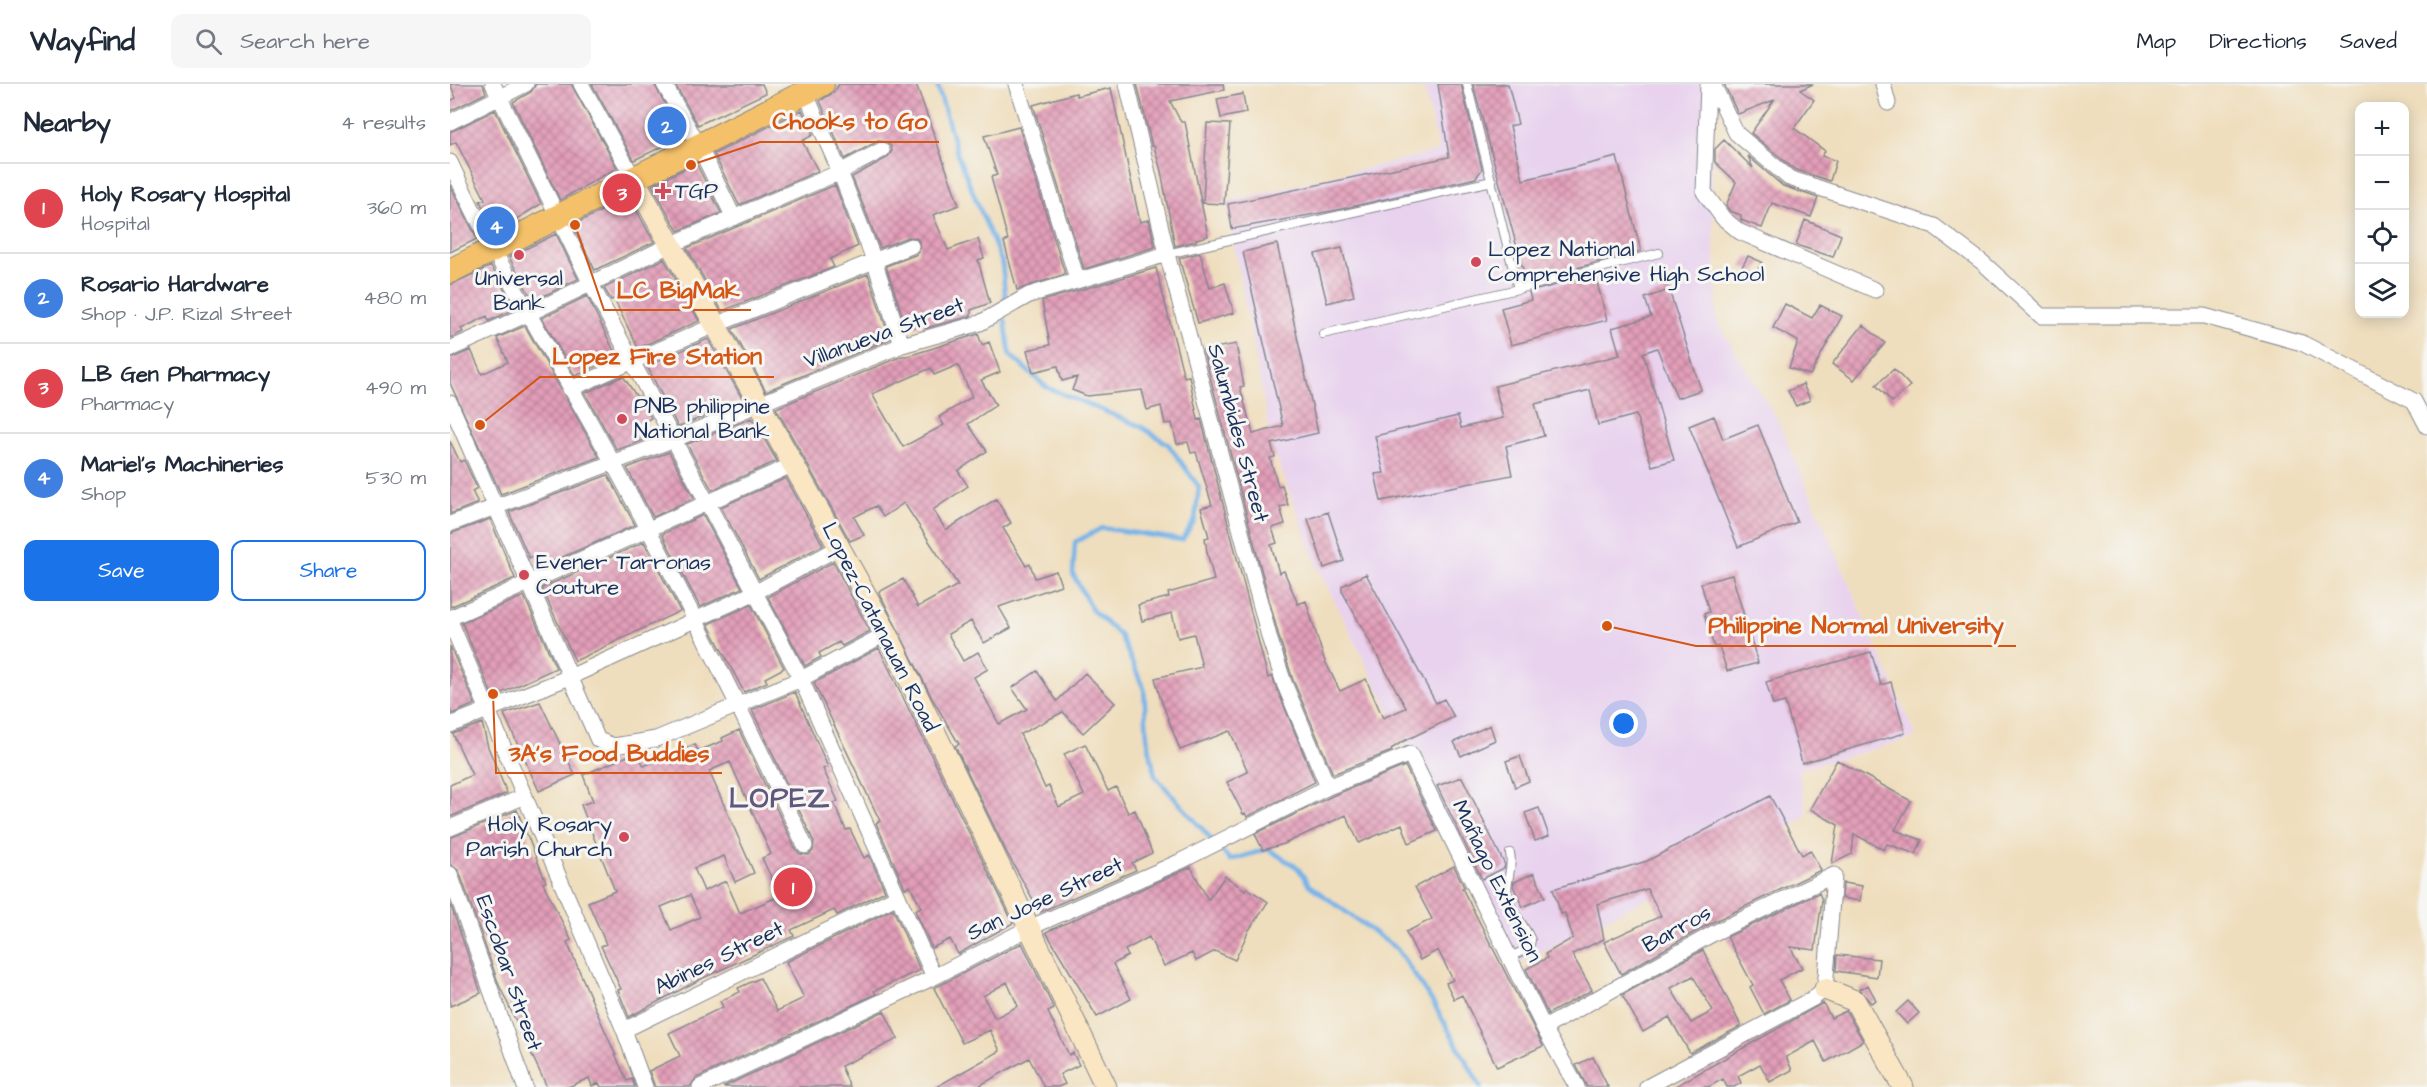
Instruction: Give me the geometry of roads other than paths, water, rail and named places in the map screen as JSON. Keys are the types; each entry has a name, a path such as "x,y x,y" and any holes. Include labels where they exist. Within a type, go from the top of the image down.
{"main road":[{"path":"450,271 813,88"},
{"name":"Lopez-Catanauan Road","path":"634,179 761,403 887,633 1106,1087"},
{"path":"1825,989 1855,1000 1903,1087"}],"street":[{"path":"450,122 496,90 526,84"},
{"path":"581,84 634,179"},
{"path":"664,84 699,146 734,218"},
{"path":"1016,84 1077,279"},
{"name":"Salumbides Street","path":"1127,84 1167,254 1270,640 1284,683 1328,787"},
{"path":"1711,84 1704,192 1723,218 1740,232 1875,290"},
{"path":"1711,84 1736,134 1789,178 1934,226 1982,262 2041,316 2204,316 2291,340 2414,401 2427,426"},
{"path":"1883,84 1888,103"},
{"path":"813,88 840,172 874,260 902,345"},
{"path":"496,90 631,362 675,439 801,679 934,977"},
{"path":"450,349 670,245 840,172 882,150"},
{"path":"450,162 528,314 613,463 740,705 805,846"},
{"path":"570,389 715,325 911,246"},
{"name":"Villanueva Street","path":"450,524 675,439 902,345 980,323 1029,295 1167,254"},
{"path":"450,403 494,506 572,676 598,740 614,746 656,740 801,679 887,633"},
{"path":"450,442 465,436"},
{"path":"645,1087 624,1030 450,620 794,464"},
{"path":"450,725 572,676 695,620 756,592 840,547"},
{"name":"San Jose Street","path":"700,1087 934,977 1029,928 1179,862 1328,787 1410,754"},
{"name":"Mañago Extension","path":"1410,754 1544,1028 1577,1087"},
{"path":"450,828 525,796"},
{"name":"Escobar Street","path":"450,874 525,1087"},
{"name":"Barros","path":"1544,1028 1714,933 1834,875 1825,989"},
{"name":"Abines Street","path":"624,1030 898,896"},
{"path":"1647,1087 1812,999 1825,989"}],"lane":[{"path":"1467,84 1518,289"},
{"path":"1167,254 1492,181"},
{"path":"1323,334 1518,289 1659,253"},
{"path":"1509,957 1529,948 1531,940 1509,901 1508,880 1513,865 1510,854"}],"waterway":[{"path":"937,84 958,156 1002,263 1006,305"},
{"path":"1005,320 1010,355 1046,387 1140,426 1168,444 1199,487 1195,520 1182,540 1102,528 1075,542 1073,574 1092,610 1120,635 1144,689 1147,736 1155,776 1230,860 1268,849 1298,868 1309,885 1397,949 1432,1001 1481,1087"}],"place":[{"name":"Rosario Hardware","path":"667,126"},
{"name":"Chooks to Go","path":"691,165"},
{"name":"TGP","path":"663,191"},
{"name":"LB Gen Pharmacy","path":"622,193"},
{"name":"LC BigMak","path":"575,225"},
{"name":"Mariel's Machineries","path":"496,226"},
{"name":"Universal Bank","path":"519,255"},
{"name":"Lopez National Comprehensive High School","path":"1476,262"},
{"name":"PNB philippine National Bank","path":"622,419"},
{"name":"Lopez Fire Station","path":"480,425"},
{"name":"Evener Tarronas Couture","path":"524,575"},
{"name":"Philippine Normal University","path":"1607,626"},
{"name":"3A's Food Buddies","path":"493,694"},
{"name":"Holy Rosary Parish Church","path":"624,837"},
{"name":"Holy Rosary Hospital","path":"793,887"}],"district":[{"name":"LOPEZ","path":"780,798"}]}
